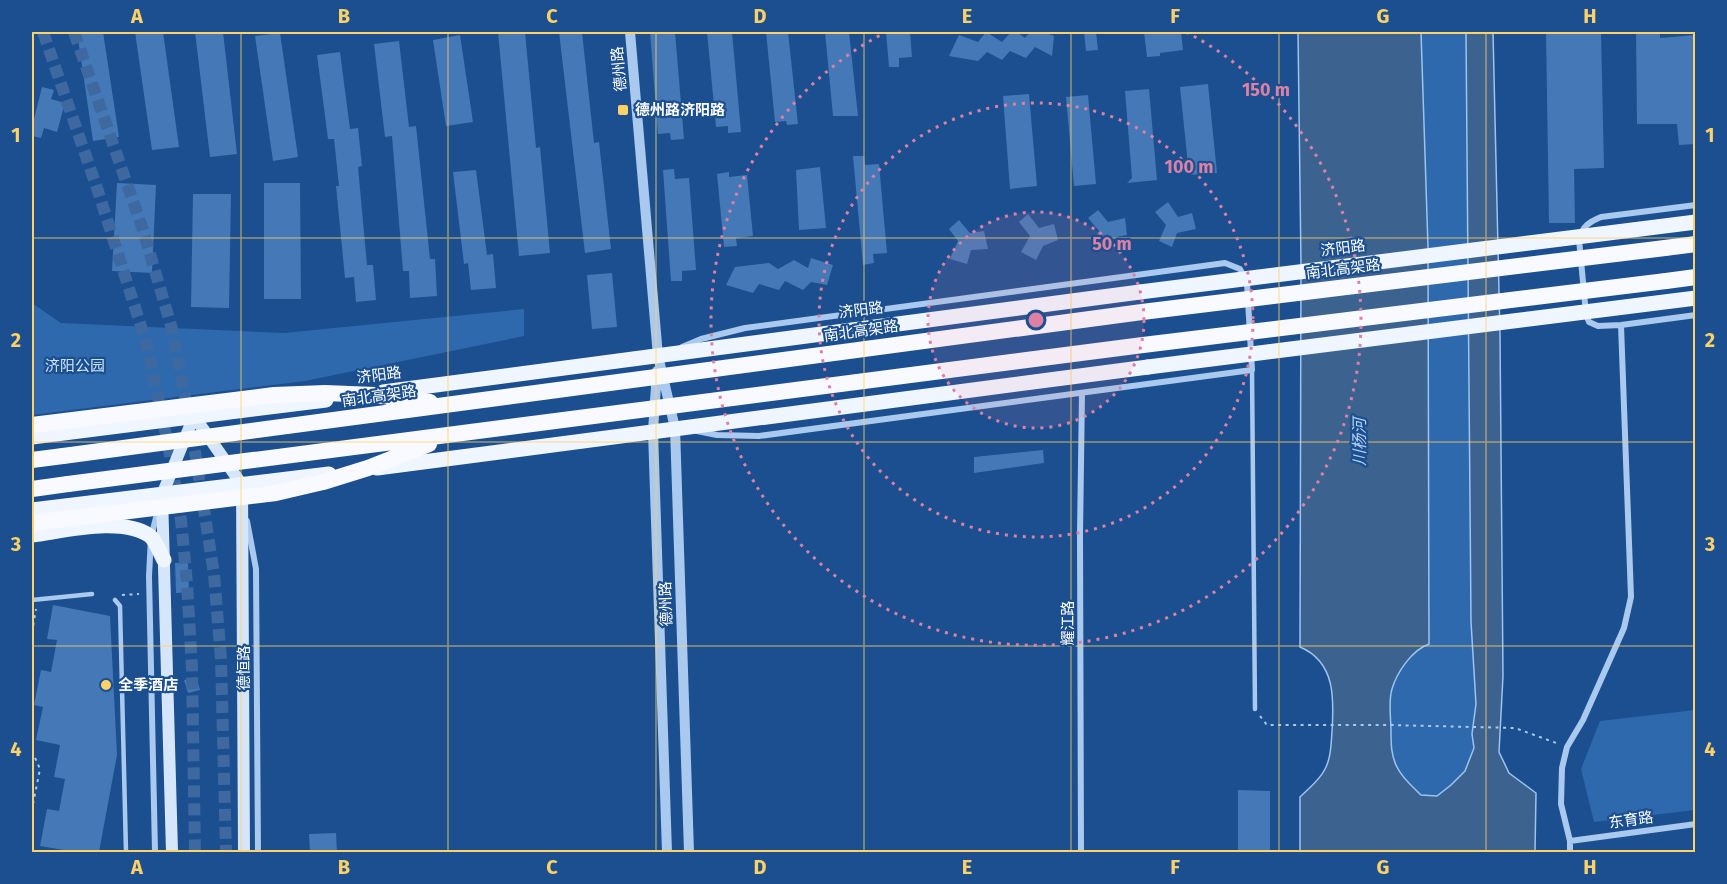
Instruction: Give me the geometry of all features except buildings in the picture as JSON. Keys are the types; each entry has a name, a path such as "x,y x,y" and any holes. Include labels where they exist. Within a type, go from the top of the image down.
{"highway":[{"name":"南北高架路","path":"32,460 1130,313 1695,244"},
{"path":"32,489 1155,344 1695,277"},
{"path":"32,426 274,394 375,395 452,405"},
{"path":"32,523 276,493 357,471 454,434"}],"main road":[{"name":"济阳路","path":"32,437 1695,222"},
{"path":"32,510 1695,298"},
{"path":"194,416 242,485 244,852"},
{"path":"172,852 162,495 194,416"},
{"path":"32,535 110,526 133,528 152,537 164,560"}],"street":[{"name":"德州路","path":"630,32 658,356 675,428 689,852"},
{"path":"1695,205 1601,217 1590,221 1582,229 1579,239 1586,314 1589,322 1598,326 1621,325 1695,315"},
{"path":"658,356 702,339 745,328 1225,263 1240,269 1247,283 1252,370 759,436 717,435 675,428"},
{"path":"1570,852 1570,841 1561,804 1562,768 1567,747 1583,720 1623,628 1631,597 1621,325"},
{"name":"德州路","path":"658,356 653,431 667,852"},
{"name":"耀江路","path":"1081,852 1082,393"},
{"name":"德恒路","path":"242,485 256,569 258,852"},
{"path":"155,852 149,576 152,537 162,495"},
{"name":"东育路","path":"1570,841 1695,824"}],"lane":[{"path":"1252,370 1255,709"},
{"path":"32,600 92,594"},
{"path":"115,600 120,606 126,852"}],"path":[{"path":"115,600 124,594 139,594"},
{"path":"32,633 38,600"},
{"path":"1255,709 1267,725 1389,724 1515,728 1567,747"},
{"path":"32,751 40,769 32,809"}],"green space":[{"path":"1421,32 1466,32 1471,622 1476,704 1472,734 1474,748 1465,771 1437,796 1421,795 1399,771 1392,749 1390,710 1392,689 1401,668 1411,656 1429,644 1428,247"},
{"name":"济阳公园","path":"32,303 61,323 284,333 524,309 524,336 305,381 32,415"},
{"path":"1695,710 1695,810 1594,822 1581,769 1600,721"}],"water":[{"name":"川杨河","path":"1298,32 1421,32 1428,247 1429,644 1411,656 1401,669 1392,689 1390,710 1392,749 1399,771 1421,795 1437,796 1465,771 1474,748 1472,734 1476,704 1471,622 1466,32 1493,32 1500,335 1503,676 1499,752 1509,773 1536,793 1535,852 1300,852 1300,797 1320,777 1327,765 1330,756 1333,707 1326,672 1312,654 1300,647 1301,264"}],"tunnel":[{"path":"43,32 98,191 146,342 169,449 181,520 187,583 192,669 195,852"},
{"path":"74,32 143,230 172,329 188,413"},
{"path":"192,433 214,574 221,659 226,852"}],"place":[{"name":"德州路济阳路","path":"623,110"},
{"name":"全季酒店","path":"106,685"}]}
